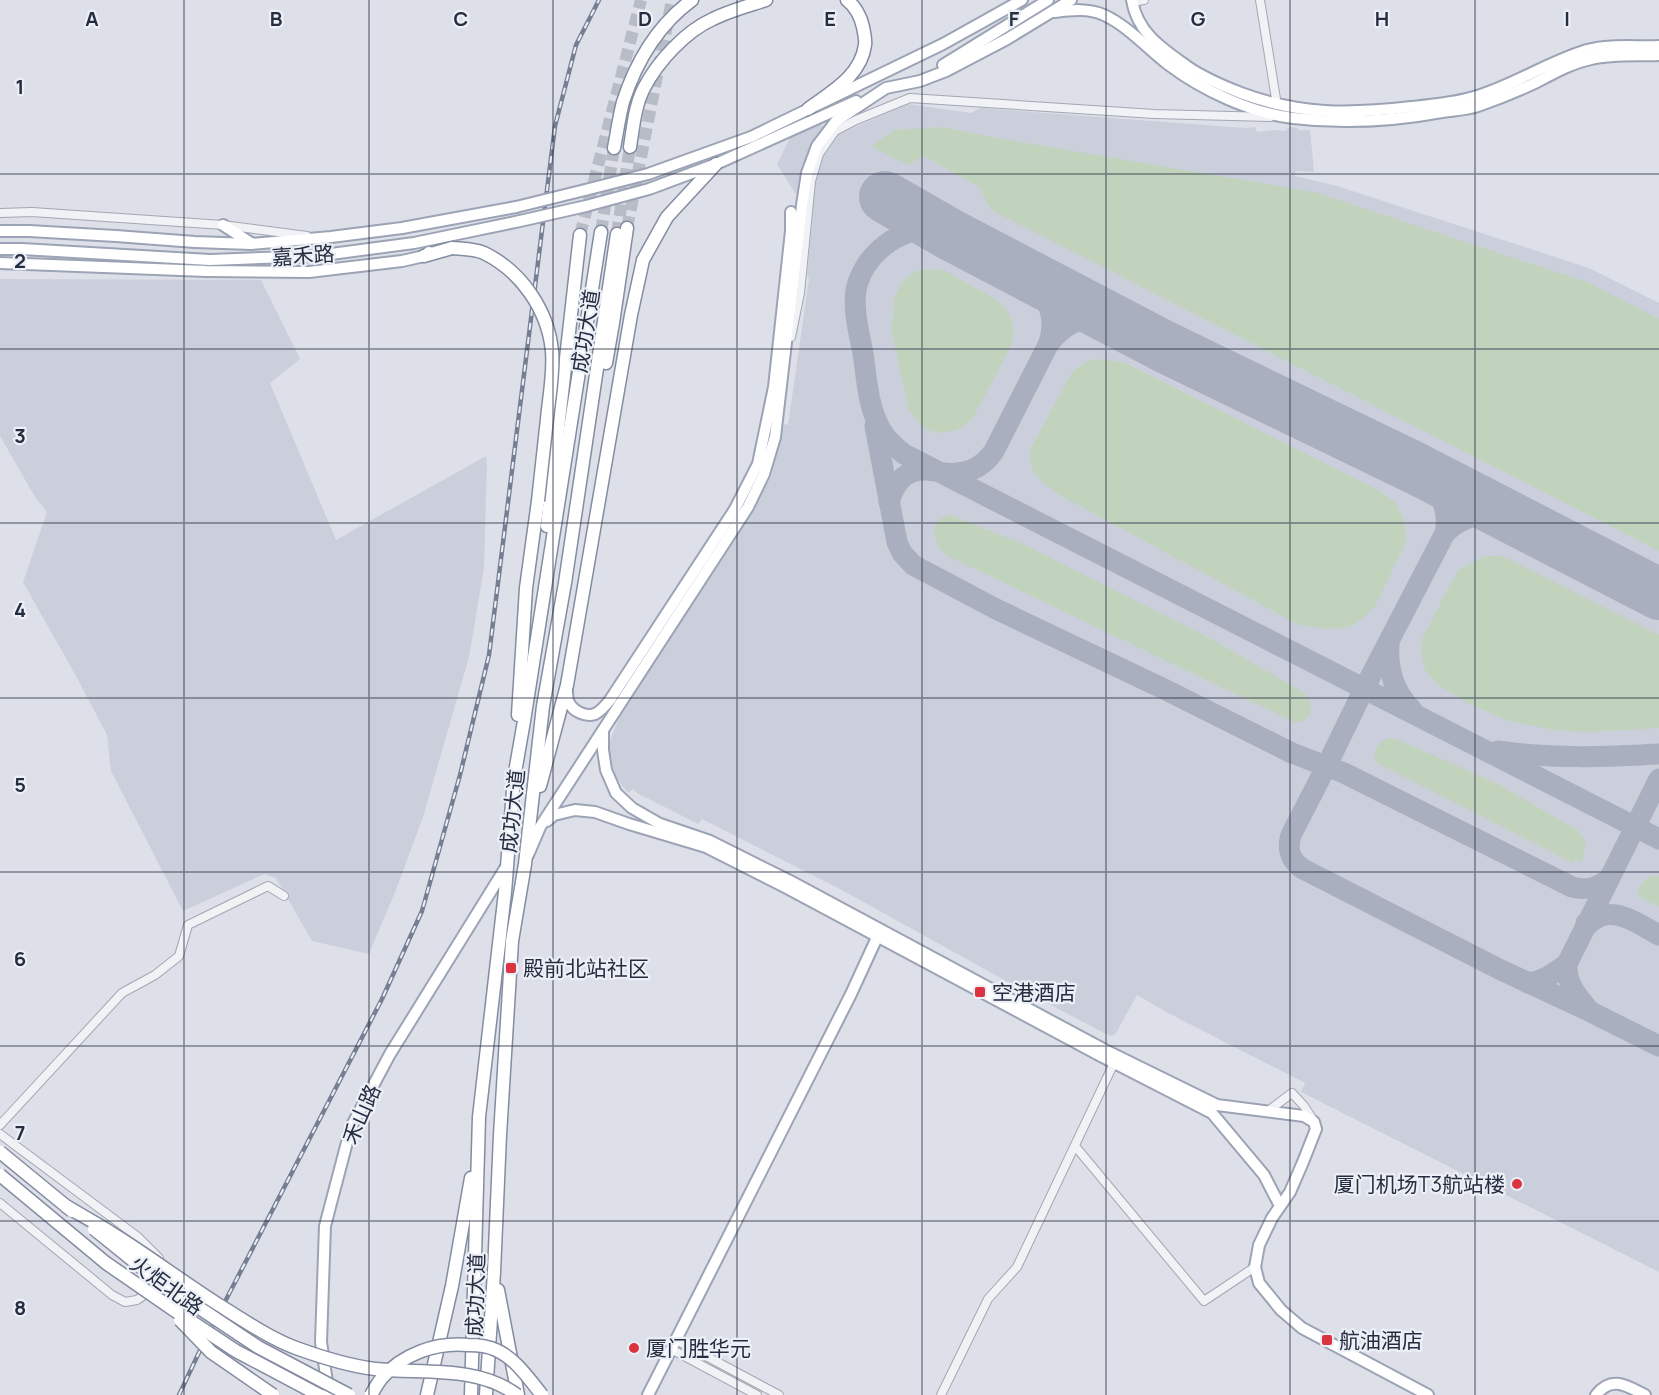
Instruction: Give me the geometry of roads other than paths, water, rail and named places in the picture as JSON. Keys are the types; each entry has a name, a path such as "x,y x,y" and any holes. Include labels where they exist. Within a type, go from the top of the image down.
{"highway":[{"path":"614,148 623,104 645,50 676,12 692,0"},
{"path":"630,147 644,88 664,59 687,34 713,19 766,0"},
{"path":"808,109 844,83 860,64 866,44 862,22 852,4 846,0"},
{"name":"成功大道","path":"486,1395 512,941 525,864 567,685 628,326 643,260 667,217 717,164"},
{"name":"成功大道","path":"534,827 543,706 622,231"},
{"name":"成功大道","path":"471,1395 479,1117 505,892 514,778 601,232"},
{"path":"524,721 580,235"},
{"path":"424,256 452,242 483,253 512,272 523,282 538,305 547,327 552,350 538,501 526,588 514,778"},
{"path":"426,1395 452,1286 467,1206 479,1117"},
{"name":"火炬北路","path":"0,1152 156,1279 258,1347 349,1395"},
{"name":"火炬北路","path":"0,1175 106,1263 162,1302 236,1351 319,1395"},
{"path":"66,1206 111,1232 249,1324 294,1347 335,1361 373,1369 460,1373 490,1381 510,1389 517,1395"},
{"path":"494,1272 517,1395"},
{"path":"162,1302 211,1352 273,1395"},
{"path":"371,1395 381,1379 402,1360 430,1347 456,1344 496,1350 521,1368 542,1395"}],"main road":[{"name":"嘉禾路","path":"0,231 251,244 402,228 516,207 648,174 751,137 943,44 1022,0"},
{"path":"534,827 569,782 603,730 748,507 764,474 775,437 807,174 817,146 836,121 886,88 948,63 1048,0"},
{"path":"886,88 920,81 946,71 1007,39 1071,0"},
{"path":"1132,1 1140,25 1150,37 1187,66 1223,86 1262,101 1291,108 1329,112 1377,111 1473,98 1510,84 1563,58 1589,50 1621,46 1659,46"},
{"path":"1052,13 1079,10 1103,14 1122,26 1189,79 1219,95 1259,110 1290,117 1329,121 1378,120 1475,107 1514,93 1567,67 1591,59 1659,56"},
{"name":"嘉禾路","path":"0,249 210,260 316,256 414,243 452,242 520,221 649,189 717,164 886,88"},
{"path":"567,685 568,702 575,710 593,715 602,710 735,509 758,464 774,387 791,231 791,212"},
{"path":"224,225 251,244"},
{"path":"0,263 206,272 303,272 402,261 424,256"},
{"path":"283,257 303,272"},
{"path":"603,730 606,770 616,793 632,808 660,824 710,841 790,881 879,934 1114,1063 1212,1113 1264,1175 1280,1206"},
{"path":"534,827 554,815 575,810 596,812 706,848 1217,1105 1304,1116 1314,1122 1316,1130 1313,1139 1290,1192 1258,1245 1255,1267 1259,1283 1281,1310 1302,1328 1428,1395"},
{"name":"禾山路","path":"329,1395 321,1342 325,1226 351,1126 387,1058 506,867"},
{"path":"648,1395 840,1016 879,934"},
{"path":"1596,1395 1607,1386 1618,1383 1645,1395"}],"street":[{"path":"1132,1 1144,0"},
{"path":"1260,0 1277,105"},
{"path":"784,374 800,293 811,181 819,154 835,131 855,120 910,98 1154,114 1290,117"},
{"path":"0,213 32,212 224,225 321,238"},
{"path":"0,1125 122,993 154,975 179,956 188,925 268,886 284,896"},
{"path":"941,1395 988,1299 1017,1267 1114,1063"},
{"path":"1268,1111 1292,1093 1314,1122"},
{"path":"0,1134 138,1237 159,1257 162,1275 156,1287 137,1300 125,1302 112,1295 0,1203"},
{"path":"1075,1146 1204,1301 1255,1267"},
{"path":"673,1345 758,1395"},
{"path":"673,1345 779,1395"}],"tunnel":[{"path":"580,235 641,0"},
{"path":"627,228 672,0"},
{"path":"617,234 630,147"},
{"path":"601,232 614,148"}],"railway":[{"path":"179,1395 203,1344 382,999 422,911 460,775 489,655 555,126 576,45 599,0"}],"place":[{"name":"殿前北站社区","path":"511,968"},
{"name":"空港酒店","path":"980,992"},
{"name":"厦门机场T3航站楼","path":"1517,1184"},
{"name":"航油酒店","path":"1327,1340"},
{"name":"厦门胜华元","path":"634,1348"}]}
